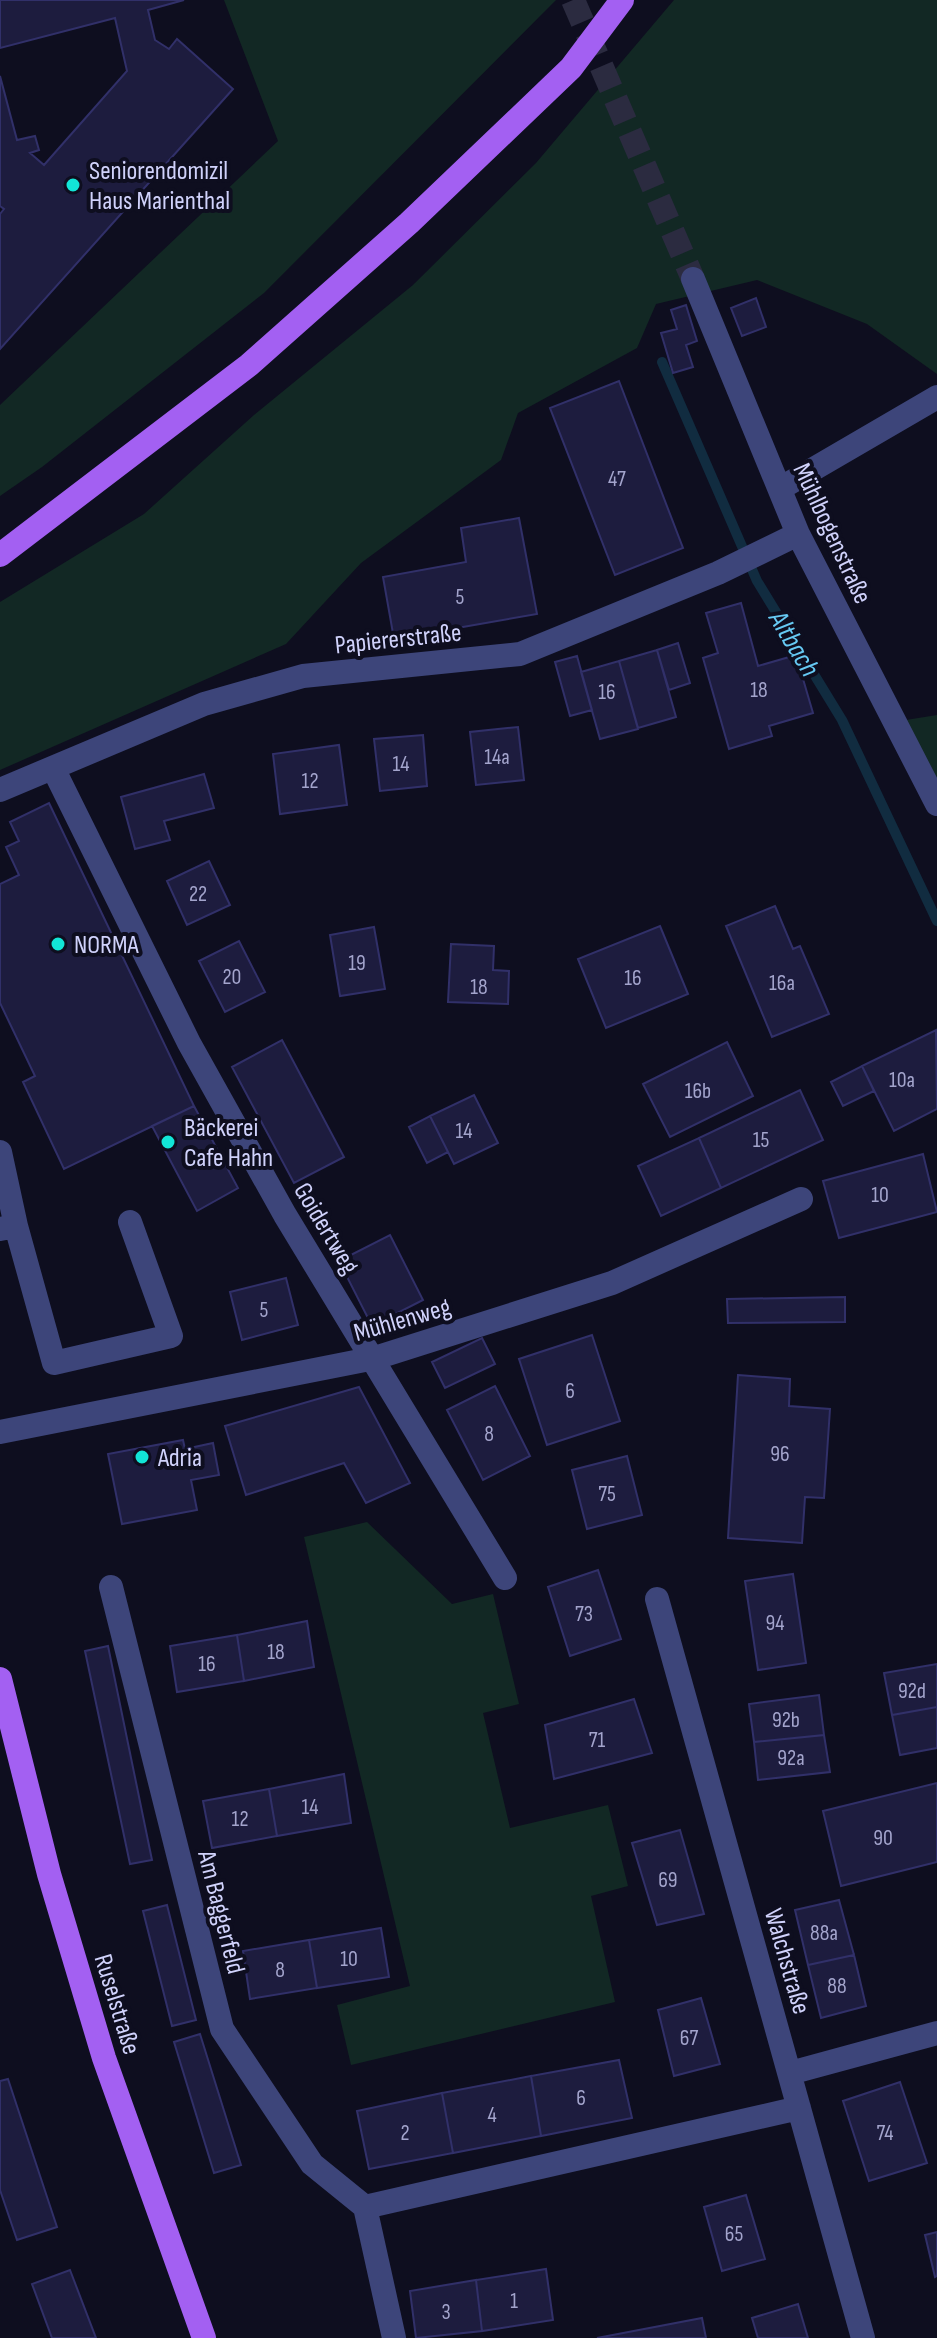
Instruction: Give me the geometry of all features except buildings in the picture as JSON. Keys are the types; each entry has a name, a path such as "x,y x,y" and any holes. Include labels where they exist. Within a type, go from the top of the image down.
{"main road":[{"path":"0,555 249,365 409,223 571,68 622,0"},
{"name":"Ruselstraße","path":"0,1679 49,1874 104,2058 204,2338"}],"street":[{"name":"Mühlbogenstraße","path":"693,279 798,534 937,804"},
{"path":"781,488 937,397"},
{"name":"Papiererstraße","path":"0,790 54,770 204,704 303,676 520,654 718,573 798,534"},
{"name":"Goidertweg","path":"54,770 189,1043 285,1215 375,1358 505,1578"},
{"path":"0,1152 8,1227 54,1363 171,1336 130,1222"},
{"name":"Mühlenweg","path":"0,1432 375,1358 612,1283 801,1199"},
{"name":"Am Baggerfeld","path":"111,1587 222,2029 312,2164 365,2207"},
{"name":"Walchstraße","path":"657,1599 863,2338"},
{"path":"790,2073 937,2033"},
{"path":"394,2338 365,2207 799,2108"}],"green space":[{"path":"224,0 556,0 264,293 42,467 0,496 0,405 278,141"},
{"path":"674,0 937,0 937,374 867,324 757,280 656,304 637,348 518,413 501,460 361,563 286,644 0,770 0,602 144,514 254,415 413,285 536,163"},
{"path":"937,715 937,783 906,720"},
{"path":"367,1522 452,1604 493,1594 519,1704 483,1713 510,1828 608,1805 628,1886 591,1896 615,2002 351,2065 337,2005 410,1986 304,1537"}],"waterway":[{"name":"Altbach","path":"662,362 757,581 842,720 937,921"}],"tunnel":[{"path":"573,0 693,279"}],"place":[{"name":"Seniorendomizil Haus Marienthal","path":"73,185"},
{"name":"NORMA","path":"58,944"},
{"name":"Bäckerei Cafe Hahn","path":"168,1142"},
{"name":"Adria","path":"142,1457"}]}
